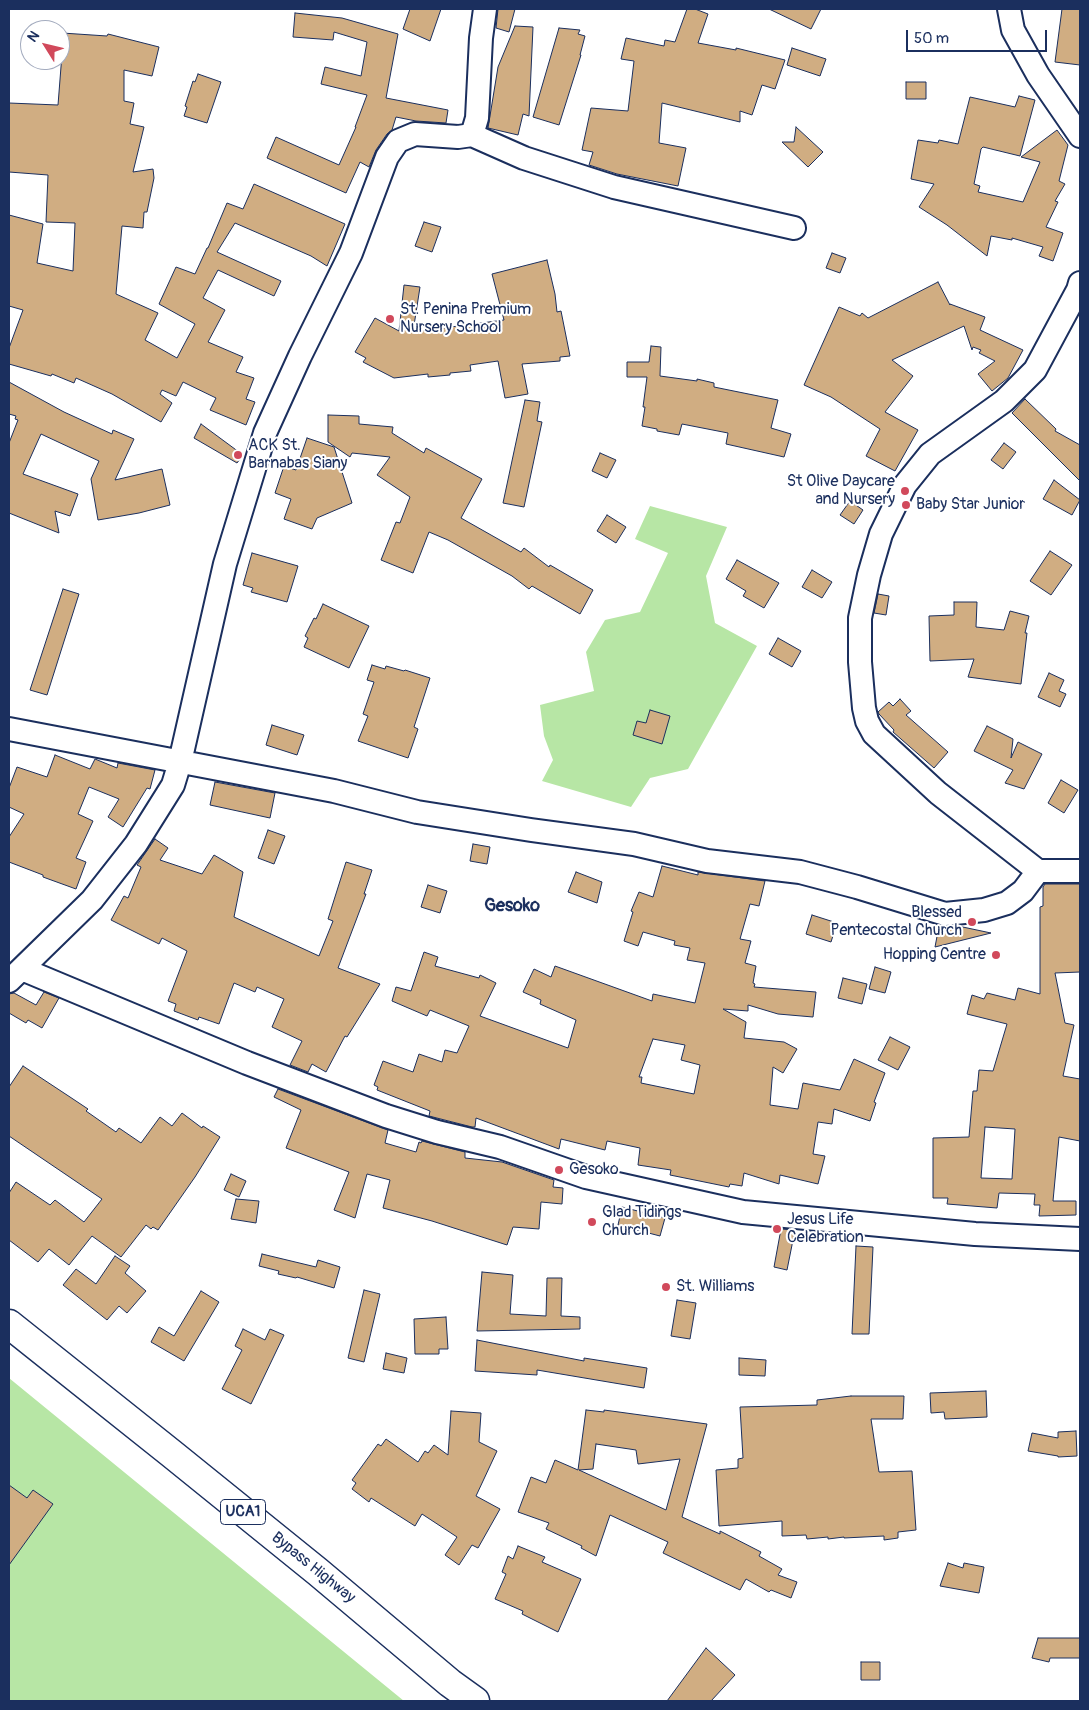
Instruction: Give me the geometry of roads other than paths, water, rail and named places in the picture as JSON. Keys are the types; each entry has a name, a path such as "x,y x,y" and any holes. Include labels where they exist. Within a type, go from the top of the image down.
{"main road":[{"name":"Bypass Highway","path":"9,1324 318,1572 450,1683 475,1701"}],"street":[{"path":"472,135 477,118 481,38 485,9"},
{"path":"1009,9 1013,30 1038,75 1080,136"},
{"path":"794,228 614,187 524,158 472,135 458,137 415,134 398,141 387,157 351,253 300,356 265,433 225,564 180,762 173,785 136,844 92,900 16,975 386,1116 437,1132 500,1147 586,1177 743,1212 975,1234 1080,1239"},
{"path":"1080,283 1035,370 1004,401 930,454 905,485 881,534 869,575 860,618 860,662 864,708 867,721 874,734 938,792 1038,871 1080,871"},
{"path":"9,729 334,791 417,812 634,844 707,861 800,872 857,887 944,914 984,910 1007,903 1023,891 1038,871"}],"place":[{"name":"St. Penina Premium Nursery School","path":"390,319"},
{"name":"ACK St. Barnabas Siany","path":"238,455"},
{"name":"St Olive Daycare and Nursery","path":"905,491"},
{"name":"Baby Star Junior","path":"906,505"},
{"name":"Blessed Pentecostal Church","path":"972,922"},
{"name":"Hopping Centre","path":"996,955"},
{"name":"Gesoko","path":"559,1170"},
{"name":"Glad Tidings Church","path":"592,1222"},
{"name":"Jesus Life Celebration","path":"777,1229"},
{"name":"St. Williams","path":"666,1287"}],"district":[{"name":"Gesoko","path":"512,906"}]}
